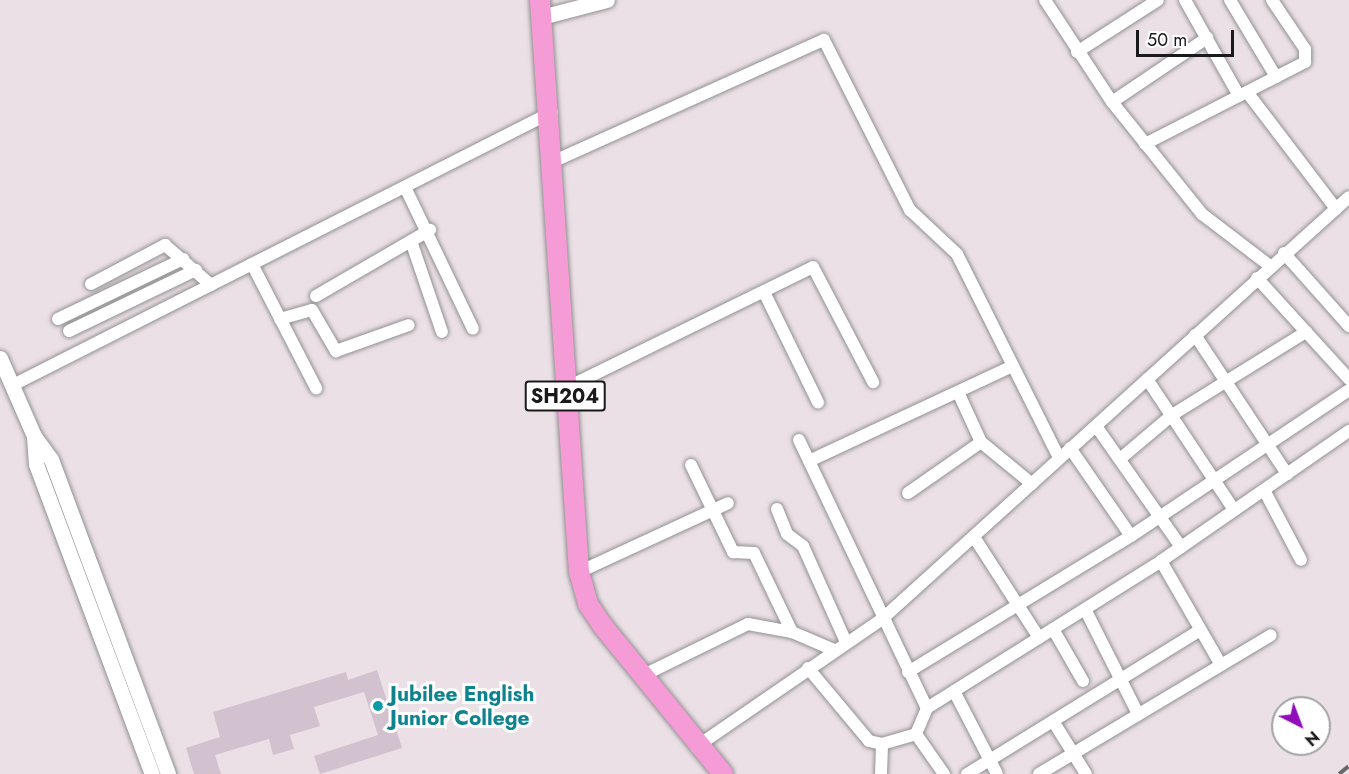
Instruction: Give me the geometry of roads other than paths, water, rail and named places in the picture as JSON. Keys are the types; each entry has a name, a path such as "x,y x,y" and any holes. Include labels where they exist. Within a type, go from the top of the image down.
{"main road":[{"name":"SH204","path":"542,8 552,112 552,162 564,389 579,572 588,604 723,774"}],"street":[{"path":"542,8 607,0"},
{"path":"1046,0 1077,52 1112,102 1202,214 1270,266"},
{"path":"1077,52 1158,0"},
{"path":"713,774 696,752 701,746 808,668 882,619 1284,253 1345,203 1243,94 1185,0"},
{"path":"1230,0 1276,77"},
{"path":"1145,144 1305,62 1307,53 1272,0"},
{"path":"1112,102 1207,38"},
{"path":"552,162 824,40 910,210 957,255 1059,458"},
{"path":"13,385 552,112"},
{"path":"405,187 430,230 472,329"},
{"path":"316,296 430,230"},
{"path":"411,241 442,332"},
{"path":"91,284 165,245 211,285"},
{"path":"1284,253 1349,326"},
{"path":"58,319 183,259"},
{"path":"252,264 316,388"},
{"path":"564,389 816,268 873,382"},
{"path":"69,331 195,270"},
{"path":"1257,278 1349,380"},
{"path":"764,292 818,402"},
{"path":"280,319 312,310 336,351 409,325"},
{"path":"1120,459 1172,416 1306,332"},
{"path":"1195,335 1287,474"},
{"path":"0,358 34,436 51,459 97,576 168,774"},
{"path":"809,461 1013,366"},
{"path":"1147,379 1234,510"},
{"path":"909,672 1131,536 1349,390"},
{"path":"958,392 981,442 1032,484"},
{"path":"1096,426 1181,547"},
{"path":"916,734 927,708 1161,561 1349,431"},
{"path":"34,436 36,464 152,774"},
{"path":"799,440 882,619 927,708"},
{"path":"908,493 981,442"},
{"path":"1070,448 1131,536"},
{"path":"691,465 733,552 754,554 792,632"},
{"path":"1264,490 1300,560"},
{"path":"579,572 728,503"},
{"path":"777,509 787,534 803,546 846,642"},
{"path":"974,537 1039,638"},
{"path":"1161,561 1221,665"},
{"path":"82,583 97,576"},
{"path":"1085,609 1118,682 1138,714"},
{"path":"644,675 740,626 792,632 834,650"},
{"path":"1053,629 1083,681"},
{"path":"967,774 1200,630"},
{"path":"1039,774 1271,635"},
{"path":"808,668 869,741 882,744 916,734"},
{"path":"954,691 997,774"},
{"path":"1053,721 1086,774"},
{"path":"916,734 944,774"},
{"path":"881,774 882,744"}],"railway":[{"path":"1339,774 1349,766"}],"place":[{"name":"Jubilee English Junior College","path":"378,706"}]}
